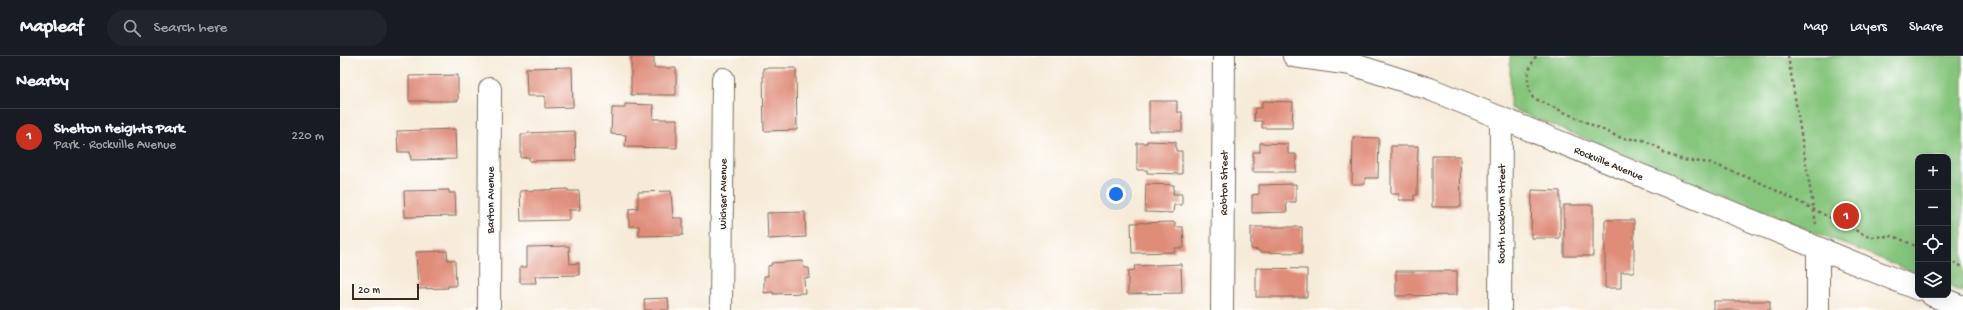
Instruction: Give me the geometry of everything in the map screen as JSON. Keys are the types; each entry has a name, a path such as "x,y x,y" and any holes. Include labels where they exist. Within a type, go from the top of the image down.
{"street":[{"name":"Robton Street","path":"1222,310 1224,56"},
{"name":"Rockville Avenue","path":"1294,56 1333,61 1371,69 1430,89 1915,288"},
{"name":"Wichser Avenue","path":"721,310 723,79"},
{"name":"Barton Avenue","path":"489,310 490,89"},
{"name":"South Lockburn Street","path":"1500,310 1501,118"},
{"path":"1818,248 1818,310"},
{"path":"1940,298 1963,307"}],"path":[{"path":"1536,56 1530,67 1527,85 1533,98 1621,138 1643,140 1658,147 1666,154 1683,160 1711,163 1752,180 1869,238 1893,236 1915,246"},
{"path":"1788,56 1814,211"},
{"path":"1951,261 1963,267"}],"green space":[{"path":"1510,56 1963,56 1963,292 1951,287 1951,154 1915,154 1915,273 1510,108"}],"building":[{"path":"631,57 654,57 654,68 676,68 676,95 631,95"},
{"path":"572,67 573,107 545,108 545,96 527,96 526,68"},
{"path":"763,68 796,68 797,130 764,131"},
{"path":"458,75 458,101 409,101 409,76"},
{"path":"1149,101 1177,101 1177,112 1182,112 1182,131 1149,131"},
{"path":"1262,101 1293,102 1292,128 1262,128 1262,121 1254,121 1255,108 1262,108"},
{"path":"625,104 654,105 653,119 677,119 677,148 625,147 626,135 611,134 612,108 625,108"},
{"path":"455,129 456,159 411,160 410,152 398,152 397,131"},
{"path":"575,131 576,160 529,161 529,157 521,158 521,134"},
{"path":"1353,137 1379,138 1378,178 1365,178 1365,184 1352,184"},
{"path":"1147,141 1176,142 1176,151 1182,151 1182,174 1147,173 1147,170 1137,170 1137,143 1147,143"},
{"path":"1260,143 1288,144 1288,154 1296,154 1296,172 1253,172 1253,152 1260,152"},
{"path":"1391,146 1418,146 1417,195 1414,195 1414,200 1399,200 1399,194 1391,194"},
{"path":"1432,156 1460,156 1461,207 1432,207"},
{"path":"1146,184 1174,185 1173,194 1182,194 1182,205 1174,205 1173,213 1145,212"},
{"path":"1296,184 1296,202 1286,202 1287,212 1252,213 1252,195 1259,194 1259,185"},
{"path":"568,189 568,191 579,191 580,210 569,210 569,220 521,221 520,191"},
{"path":"449,190 449,193 455,193 456,216 405,217 404,191"},
{"path":"1532,190 1560,191 1560,238 1531,238"},
{"path":"671,191 673,218 683,218 683,235 639,236 639,226 629,226 629,209 638,208 638,192"},
{"path":"1564,205 1593,205 1593,256 1564,256"},
{"path":"805,212 806,237 768,239 767,213"},
{"path":"1605,220 1634,220 1634,272 1621,272 1621,288 1605,288"},
{"path":"1175,222 1175,227 1183,227 1184,248 1175,248 1175,252 1132,253 1131,223"},
{"path":"1251,227 1302,227 1302,253 1259,252 1259,250 1251,249"},
{"path":"569,246 570,264 579,263 579,275 535,276 536,283 520,283 520,267 527,267 527,247"},
{"path":"447,251 448,260 455,260 456,286 448,286 448,288 418,289 416,252"},
{"path":"803,261 804,268 809,268 810,278 804,278 805,293 764,293 764,276 768,276 768,266 772,265 771,263"},
{"path":"1181,264 1182,293 1128,294 1128,271 1135,270 1134,266"},
{"path":"1256,268 1307,269 1307,297 1256,297"},
{"path":"1396,271 1457,271 1457,295 1396,296"},
{"path":"668,298 669,310 645,310 644,299"},
{"path":"1714,301 1770,301 1770,310 1714,310"}],"place":[{"name":"Shelton Heights Park","path":"1846,216"}]}
